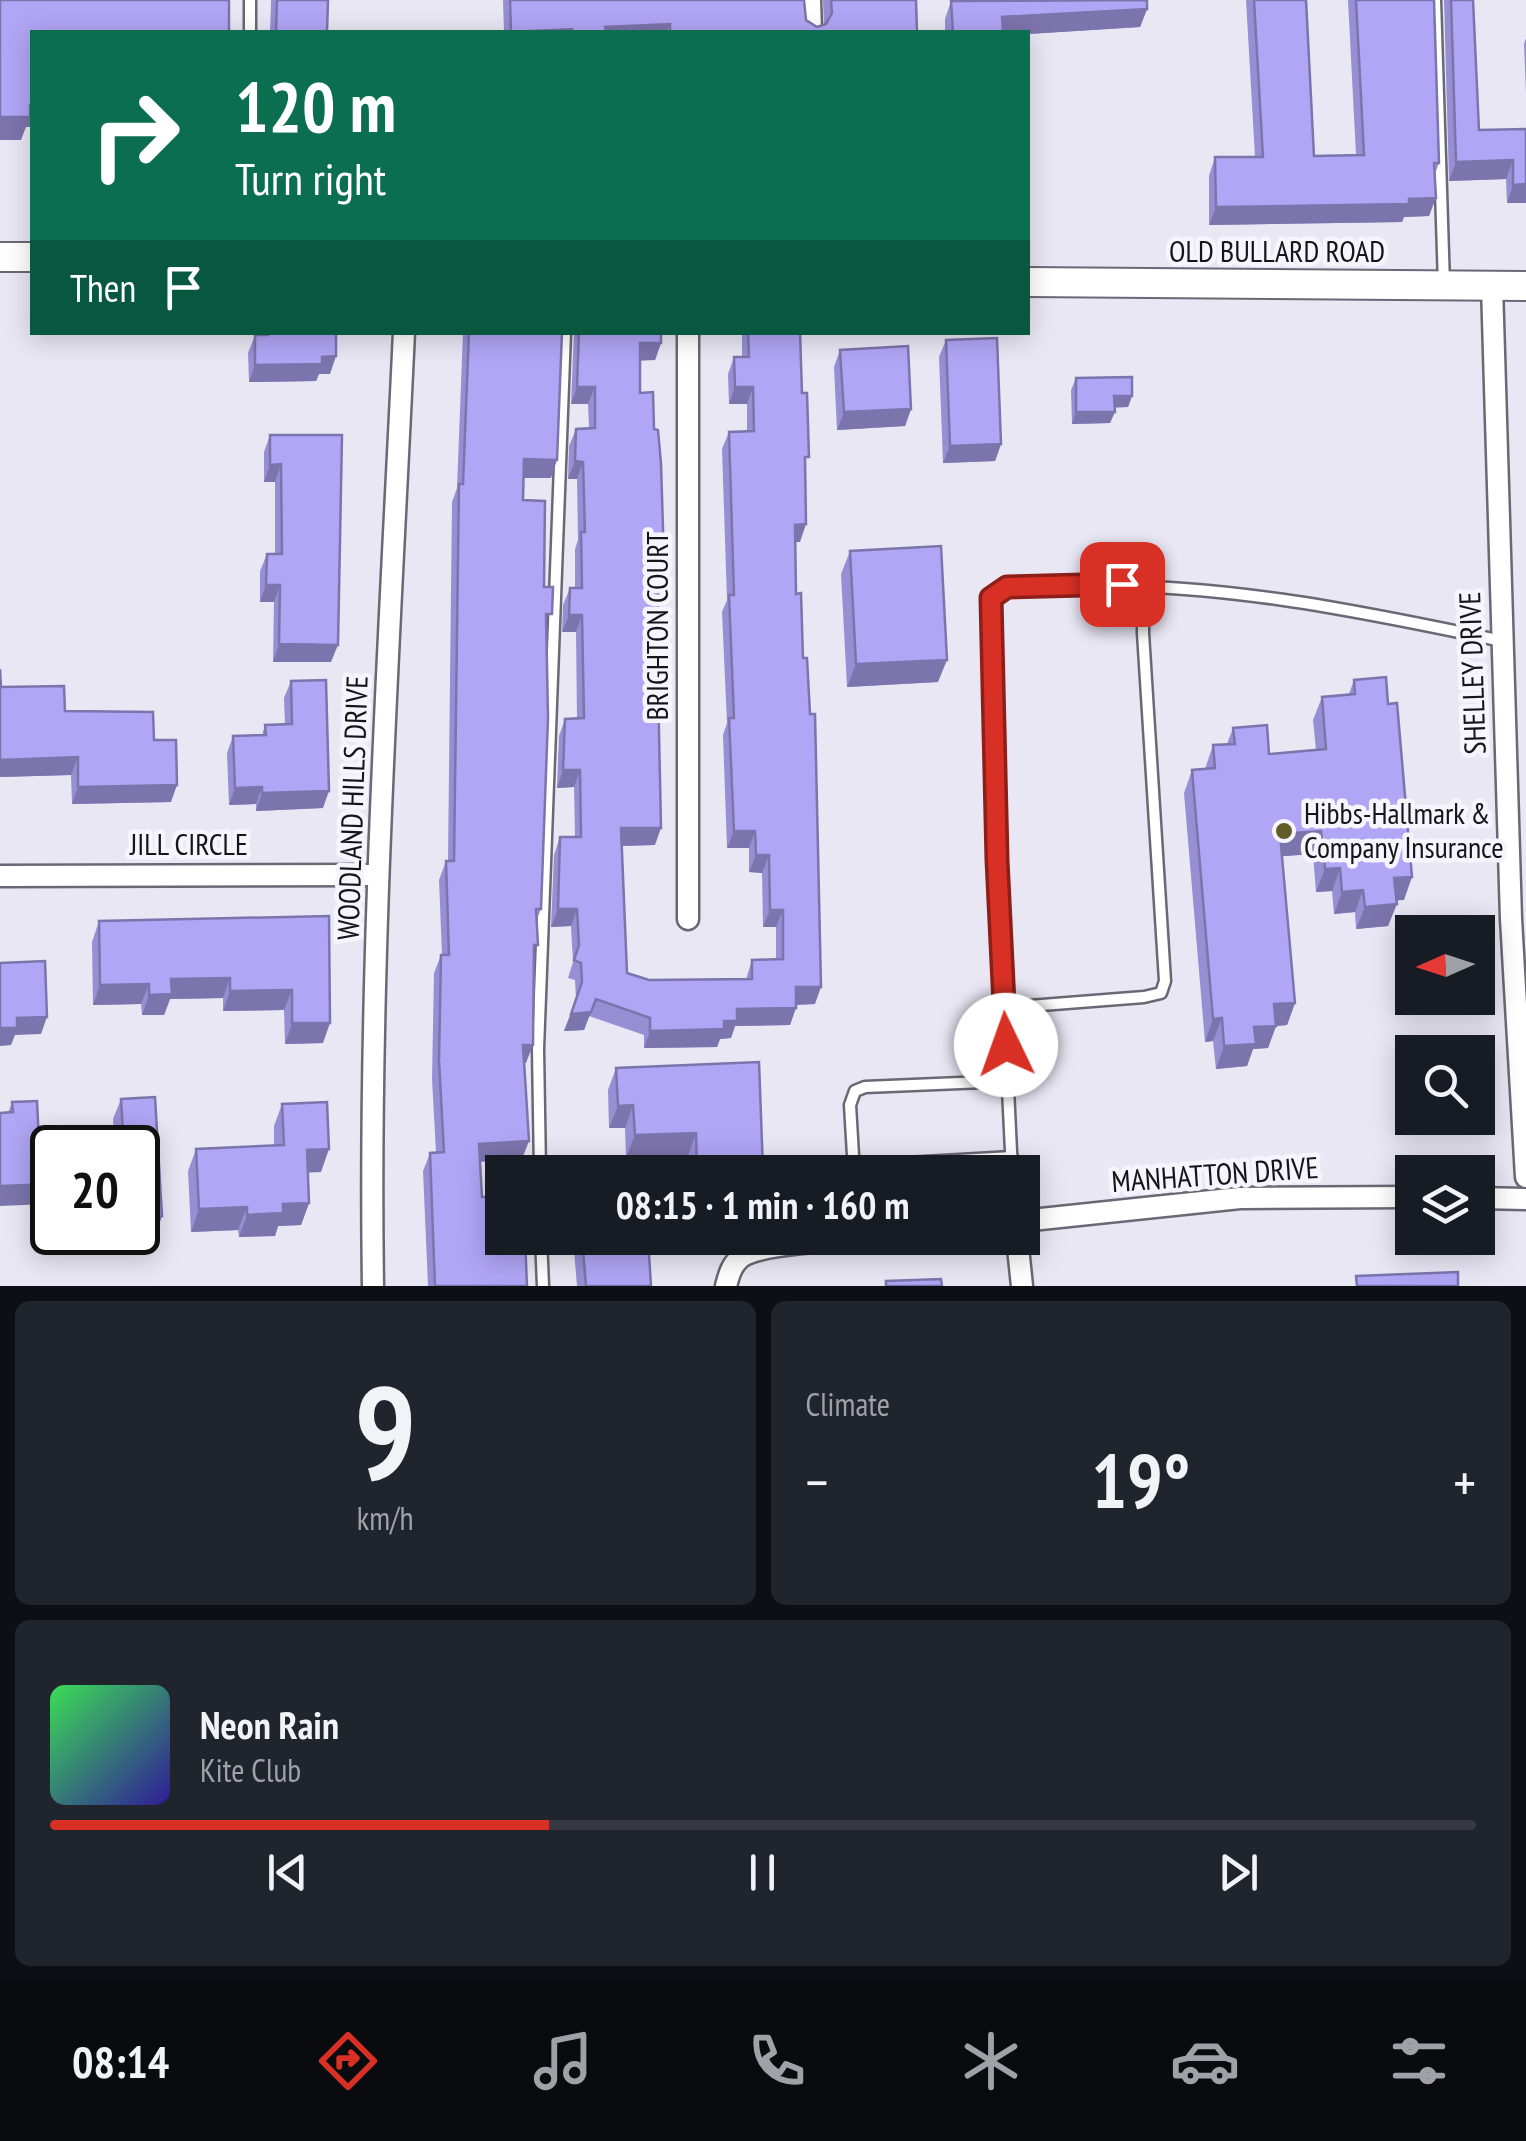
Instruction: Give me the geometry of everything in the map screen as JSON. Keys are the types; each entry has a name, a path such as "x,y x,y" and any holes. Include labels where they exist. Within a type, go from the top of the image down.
{"street":[{"path":"810,0 812,30"},
{"path":"0,256 30,257"},
{"name":"OLD BULLARD ROAD","path":"1030,282 1526,286"},
{"name":"SHELLEY DRIVE","path":"1492,286 1510,918 1526,1176"},
{"name":"WOODLAND HILLS DRIVE","path":"373,1286 371,1145 378,875 404,335"},
{"name":"BRIGHTON COURT","path":"688,335 688,919"},
{"name":"JILL CIRCLE","path":"0,876 378,875"},
{"name":"MANHATTON DRIVE","path":"1040,1219 1240,1198 1395,1197"},
{"path":"1495,1198 1526,1199"},
{"path":"726,1286 730,1270 745,1255"},
{"path":"1019,1255 1022,1286"}],"lane":[{"path":"250,0 250,30"},
{"path":"1434,0 1444,286"},
{"path":"540,1155 538,1049 565,335"},
{"path":"1012,1155 997,860 991,598 1007,587 1143,584 1273,596 1502,641"},
{"path":"1004,1008 1144,998 1161,993 1165,981 1143,584"},
{"path":"853,1155 850,1105 855,1092 865,1087 1008,1081"},
{"path":"542,1255 543,1286"}],"building":[{"path":"0,0 229,0 229,30 30,30 30,117 0,117"},
{"path":"277,0 328,0 327,30 276,30"},
{"path":"510,0 804,0 806,20 817,27 826,24 832,13 831,0 916,0 917,30 670,30 670,24 605,27 606,30 511,30"},
{"path":"1147,0 1147,9 1002,17 1003,30 953,30 951,1"},
{"path":"1254,0 1306,0 1314,156 1364,155 1356,0 1434,0 1439,163 1434,163 1436,198 1409,199 1409,204 1216,207 1215,157 1263,157"},
{"path":"1451,0 1473,0 1479,130 1526,129 1526,184 1513,185 1513,160 1456,162"},
{"path":"255,335 336,335 336,356 322,357 322,364 255,365"},
{"path":"469,335 562,335 557,460 524,459 523,500 545,501 544,587 553,587 552,614 546,614 548,718 541,909 536,909 538,945 534,945 533,1045 523,1045 529,1141 479,1144 485,1197 485,1255 526,1255 527,1286 435,1286 430,1153 444,1152 439,1061 441,955 449,955 446,861 454,861 459,484 463,484"},
{"path":"579,335 661,335 661,343 640,343 640,393 653,392 654,429 658,430 661,464 661,828 621,828 627,973 649,980 752,979 752,960 783,959 783,910 770,910 769,855 756,855 755,831 734,831 729,718 734,718 729,595 734,595 729,432 754,431 753,387 735,387 734,357 749,357 748,335 800,335 809,457 805,457 806,524 795,525 796,594 801,593 803,658 807,658 810,714 815,714 821,987 796,987 796,1008 737,1009 737,1021 724,1021 724,1029 650,1031 650,1018 596,999 591,1012 571,1014 582,982 581,963 574,960 579,945 577,909 558,909 560,837 581,837 580,770 563,770 565,719 584,718 582,615 569,615 570,588 582,588 581,532 585,532 583,462 575,461 576,429 595,428 595,387 577,387"},
{"path":"997,338 1001,444 950,446 946,340"},
{"path":"908,346 911,409 844,412 840,350"},
{"path":"1132,377 1132,396 1114,396 1115,412 1076,412 1076,378"},
{"path":"270,435 342,435 338,645 279,644 280,585 266,585 267,554 282,554 281,464 270,465"},
{"path":"941,546 947,660 856,664 850,551"},
{"path":"0,669 1,687 64,686 65,711 153,712 154,740 176,740 177,785 78,787 78,757 0,760"},
{"path":"1386,677 1388,704 1397,703 1412,877 1394,878 1397,904 1365,907 1363,890 1342,892 1340,868 1325,869 1321,831 1280,834 1295,1003 1274,1004 1276,1026 1254,1027 1256,1044 1224,1046 1222,1018 1213,1019 1192,770 1215,768 1213,745 1235,744 1233,728 1267,725 1269,754 1326,749 1322,697 1355,694 1354,680"},
{"path":"326,680 329,791 262,793 262,787 235,788 233,736 266,735 265,725 292,724 291,681"},
{"path":"329,916 330,1023 292,1023 292,990 230,991 230,978 171,979 172,994 149,995 149,984 100,985 99,921"},
{"path":"45,961 47,1017 17,1018 17,1028 0,1028 0,963"},
{"path":"759,1062 762,1155 697,1155 696,1133 635,1135 633,1105 618,1106 616,1068"},
{"path":"155,1097 157,1125 123,1125 121,1099"},
{"path":"37,1101 38,1125 30,1125 30,1185 0,1186 0,1113 13,1112 12,1102"},
{"path":"327,1102 329,1149 307,1150 309,1203 283,1204 283,1213 247,1215 247,1207 199,1209 196,1149 284,1145 282,1104"},
{"path":"583,1255 649,1255 651,1286 586,1286"},
{"path":"1458,1272 1458,1286 1357,1286 1356,1276"},
{"path":"941,1279 942,1286 886,1286 886,1281"}],"place":[{"name":"Hibbs-Hallmark & Company Insurance","path":"1284,831"}],"route":[{"path":"1006,1045 991,598 1007,587 1122,584"}]}
